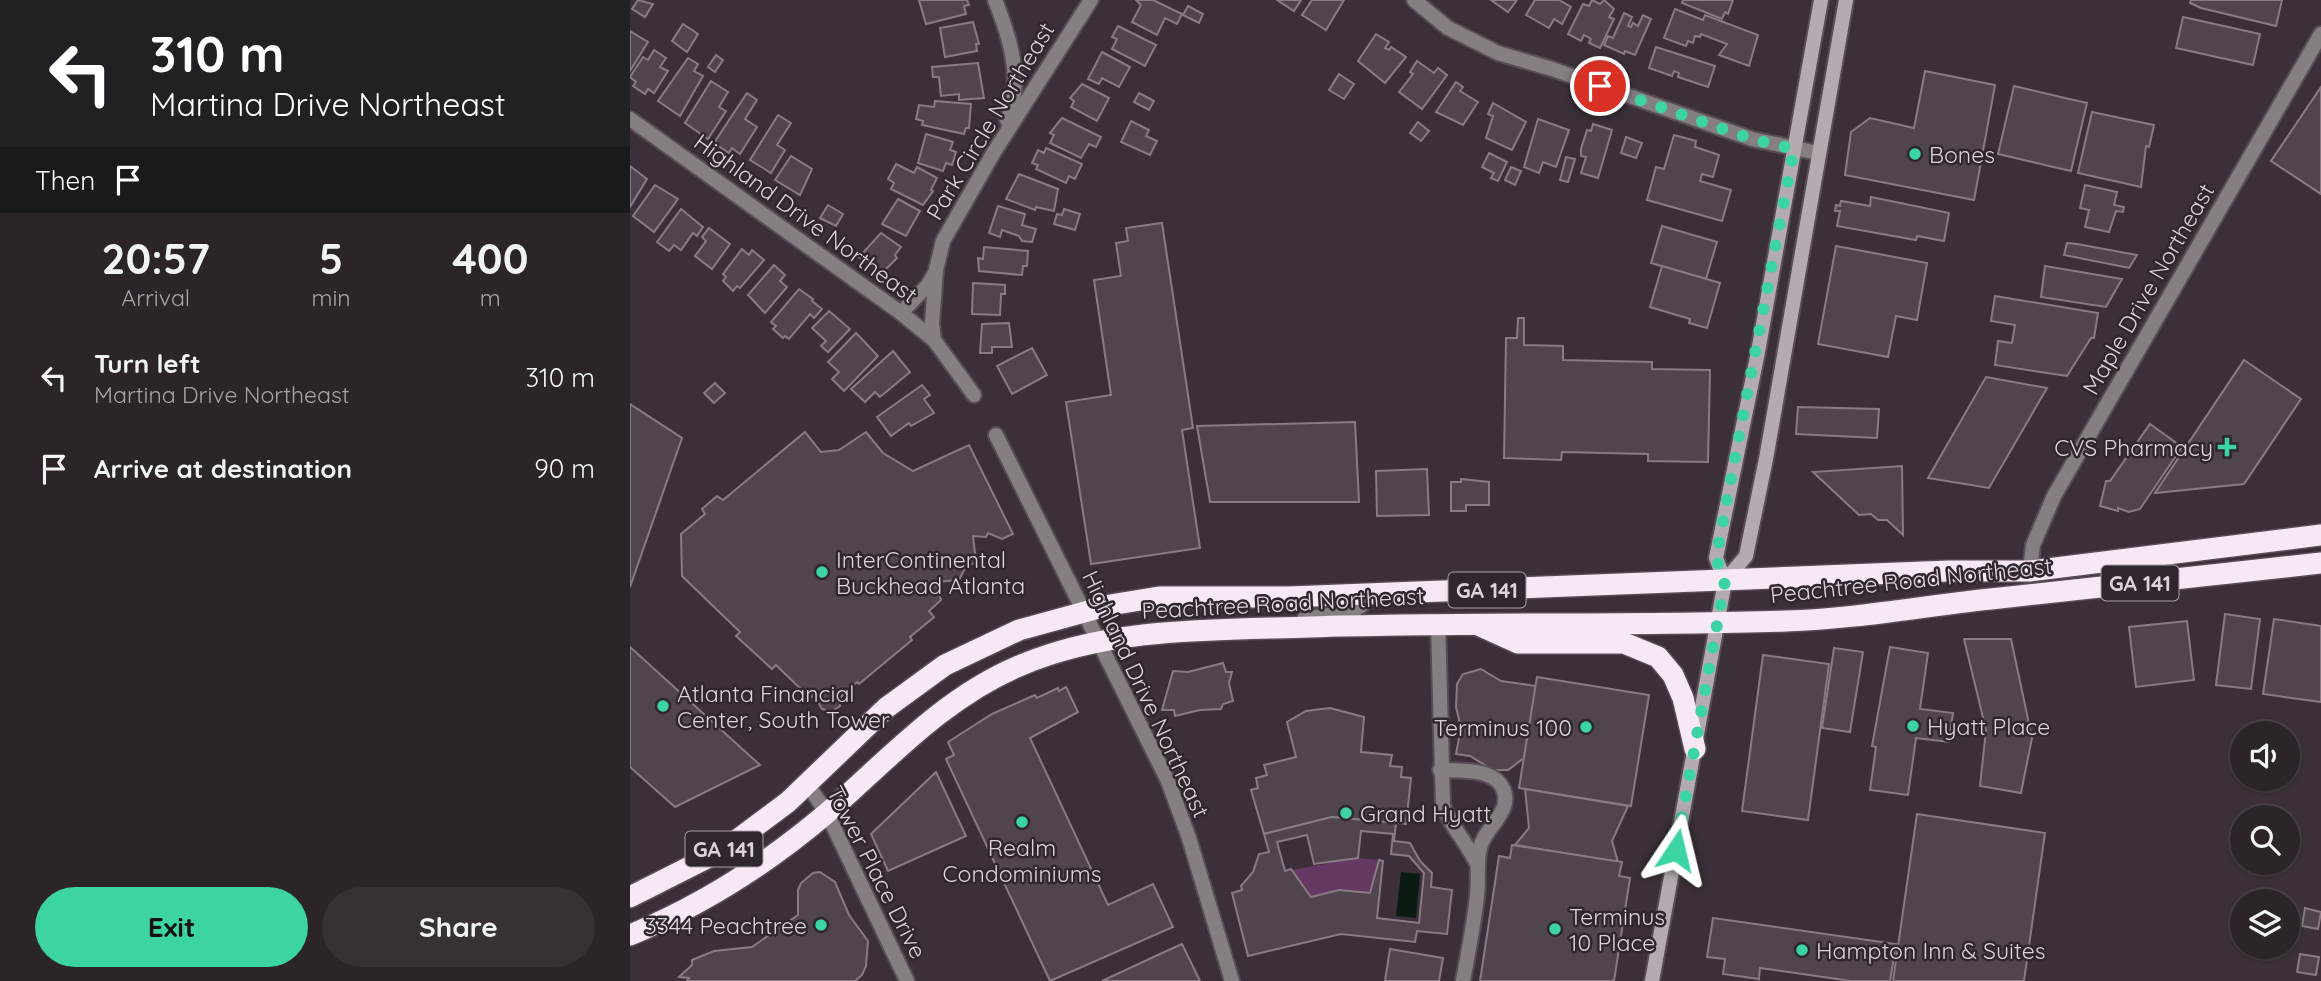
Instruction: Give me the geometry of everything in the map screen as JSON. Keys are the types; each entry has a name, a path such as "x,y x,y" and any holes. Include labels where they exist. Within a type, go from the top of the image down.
{"highway":[{"name":"Peachtree Road Northeast","path":"630,897 725,849 807,784 886,708 945,665 1019,630 1082,612 1159,597 1361,594 2030,571 2321,535"},
{"name":"Peachtree Road Northeast","path":"630,935 708,900 755,869 827,813 944,709 1017,667 1098,643 1143,635 1438,622 1717,622 1870,616 2000,598 2321,563"},
{"path":"1473,622 1518,643 1624,643 1658,657 1673,674 1683,698 1695,749"}],"main road":[{"path":"1725,581 1716,558 1821,0"},
{"path":"1652,981 1725,581 1746,556 1766,459 1846,0"}],"street":[{"path":"994,152 1012,110 1016,92 1015,71 1005,25 995,0"},
{"name":"Park Circle Northeast","path":"901,313 928,285 936,270 949,229 994,152 1091,0"},
{"path":"1414,0 1448,28 1498,53 1552,69 1752,139 1818,153"},
{"name":"Maple Drive Northeast","path":"2030,571 2033,545 2054,496 2321,34"},
{"name":"Highland Drive Northeast","path":"630,119 901,313 934,340 974,395"},
{"name":"Park Circle Northeast","path":"934,340 932,324 936,270"},
{"name":"Highland Drive Northeast","path":"996,436 1168,781 1189,838 1232,981"},
{"path":"1248,629 1354,611 1362,605 1361,594"},
{"path":"1438,622 1443,806 1451,825 1471,850 1478,867"},
{"path":"1440,770 1478,772 1500,785 1504,806 1499,818 1483,838 1478,867 1478,893 1463,981"},
{"name":"Tower Place Drive","path":"807,784 827,813 907,981"}],"shaded area":[{"path":"1358,858 1379,860 1370,893 1339,890 1311,897 1291,870"},
{"path":"1401,872 1420,874 1416,918 1396,916"}],"building":[{"path":"638,0 653,4 645,17 632,9"},
{"path":"919,0 967,0 969,5 964,6 966,14 926,24"},
{"path":"1136,0 1153,0 1182,14 1177,24 1165,18 1157,35 1132,22 1141,5"},
{"path":"1277,0 1301,0 1294,11"},
{"path":"1312,0 1344,0 1326,30 1302,15"},
{"path":"1491,0 1517,0 1508,12"},
{"path":"1535,0 1559,0 1571,7 1562,24 1554,19 1549,28 1526,15"},
{"path":"1592,0 1600,4 1604,0 1614,9 1609,17 1614,19 1600,48 1589,43 1591,39 1584,35 1581,41 1568,34 1583,4 1589,6"},
{"path":"1683,0 1733,0 1728,14 1725,12 1722,19 1682,3"},
{"path":"2191,0 2282,0 2276,26 2201,8 2190,3"},
{"path":"1188,6 1203,14 1199,23 1183,15"},
{"path":"1675,9 1703,20 1705,15 1758,35 1749,66 1719,55 1727,44 1701,34 1700,37 1695,36 1693,43 1688,41 1686,46 1664,38"},
{"path":"1624,13 1632,17 1628,26 1631,27 1633,23 1638,26 1643,15 1651,19 1635,55 1625,51 1624,54 1604,45 1608,36 1613,38"},
{"path":"2183,17 2260,34 2253,65 2176,48"},
{"path":"973,22 979,44 976,44 977,51 945,57 940,28"},
{"path":"683,24 698,34 687,52 672,41"},
{"path":"1118,26 1156,45 1145,66 1112,49 1117,39 1112,37"},
{"path":"630,31 648,42 630,71"},
{"path":"1376,34 1389,42 1385,48 1389,50 1391,47 1406,57 1385,83 1358,61"},
{"path":"1656,47 1715,66 1708,87 1678,77 1679,73 1674,71 1672,76 1649,68"},
{"path":"654,50 666,58 660,67 668,71 654,93 648,89 645,94 633,86 636,82 630,77 643,57 648,60"},
{"path":"1102,52 1130,67 1119,87 1102,78 1099,84 1088,79"},
{"path":"716,55 723,60 715,72 708,67"},
{"path":"688,58 698,64 694,71 703,76 680,116 658,101"},
{"path":"1417,61 1434,73 1438,68 1447,75 1422,109 1399,92 1413,74 1410,72"},
{"path":"978,63 984,98 959,100 959,94 941,96 939,77 933,77 932,67"},
{"name":"Bones","path":"1925,71 1995,85 1974,200 1845,175 1851,132 1870,118 1914,128"},
{"path":"1339,74 1354,84 1344,99 1329,90"},
{"path":"711,81 728,92 719,107 726,111 708,139 685,123"},
{"path":"1456,82 1463,87 1460,91 1478,102 1463,125 1436,112"},
{"path":"1082,84 1109,98 1097,121 1071,107 1074,101 1070,98"},
{"path":"2014,86 2087,103 2071,171 1998,154"},
{"path":"2321,87 2321,194 2271,161"},
{"path":"747,93 757,100 745,119 757,127 740,154 732,148 729,153 714,143"},
{"path":"1139,93 1154,101 1149,110 1134,102"},
{"path":"935,101 971,104 969,128 966,128 964,134 922,125 923,121 916,119 919,105 934,107"},
{"path":"1493,103 1526,122 1512,150 1486,138 1493,116 1488,114"},
{"path":"2092,112 2154,125 2149,147 2146,146 2141,187 2078,173"},
{"path":"778,115 791,123 777,145 785,150 771,173 750,160"},
{"path":"1062,118 1101,137 1096,147 1089,144 1081,158 1050,143 1054,135 1050,133"},
{"path":"1538,119 1569,130 1556,167 1543,162 1539,173 1524,167"},
{"path":"1131,121 1149,130 1146,136 1157,141 1150,155 1121,142"},
{"path":"1418,122 1429,131 1421,141 1410,133"},
{"path":"1593,124 1612,130 1598,178 1581,173 1586,157 1581,156 1581,149 1587,130 1591,131"},
{"path":"926,134 953,142 950,150 956,152 952,165 946,163 943,171 918,163"},
{"path":"1674,135 1696,141 1695,147 1719,155 1713,177 1702,174 1700,181 1731,190 1722,221 1647,200 1656,167 1664,169"},
{"path":"1626,137 1642,143 1636,158 1621,153"},
{"path":"1046,148 1082,164 1075,179 1069,176 1066,183 1036,169 1038,165 1032,163 1038,150 1044,153"},
{"path":"1489,153 1507,162 1498,181 1491,178 1494,173 1482,167"},
{"path":"791,156 812,169 800,195 775,180"},
{"path":"1566,157 1575,159 1568,182 1560,180"},
{"path":"896,164 914,173 917,167 937,178 931,190 933,191 923,205 891,189 894,183 888,179"},
{"path":"630,166 647,179 630,207"},
{"path":"1511,167 1521,171 1515,185 1505,180"},
{"path":"1019,174 1058,189 1054,211 1036,207 1035,210 1006,199"},
{"path":"655,185 678,199 654,232 633,216"},
{"path":"2085,185 2117,192 2114,205 2124,207 2123,212 2116,211 2109,232 2085,227 2089,210 2080,208"},
{"path":"1871,197 1949,213 1944,241 1917,236 1916,240 1837,226 1840,211 1835,211 1836,205 1840,206 1841,201 1870,206"},
{"path":"898,199 920,211 906,236 882,224"},
{"path":"828,205 843,214 836,226 820,218"},
{"path":"998,206 1025,214 1022,225 1036,229 1032,242 1022,241 1019,236 1002,230 1000,237 989,233"},
{"path":"681,209 703,227 697,236 693,233 681,250 674,245 669,251 657,242"},
{"path":"1064,209 1080,214 1075,230 1054,224 1057,214 1062,215"},
{"path":"1162,223 1193,428 1182,430 1200,548 1091,564 1066,402 1111,395 1094,280 1121,276 1116,243 1128,241 1126,228"},
{"path":"1662,226 1717,242 1706,279 1651,263"},
{"path":"709,228 730,244 712,269 695,256 706,241 702,237"},
{"path":"881,233 901,247 895,255 897,258 882,273 859,257"},
{"path":"2067,243 2137,255 2129,268 2064,255"},
{"path":"1836,246 1927,263 1917,320 1896,316 1888,357 1818,344"},
{"path":"984,247 1028,251 1027,266 1023,266 1022,275 979,271 978,258 983,259"},
{"path":"742,249 749,255 752,250 764,260 740,288 737,286 733,291 723,281 726,277 723,274"},
{"path":"774,265 785,275 780,281 787,287 765,313 748,295"},
{"path":"1662,266 1720,283 1707,328 1689,323 1690,319 1650,307"},
{"path":"2045,266 2122,279 2106,307 2041,297"},
{"path":"973,283 1005,285 1005,294 1001,294 1000,315 972,314"},
{"path":"799,289 822,309 814,318 810,314 789,339 785,336 783,338 773,329 776,326 771,322"},
{"path":"1995,296 2098,313 2094,338 2091,338 2067,376 1995,365 1998,341 2012,343 2015,325 1991,321"},
{"path":"829,311 850,329 828,352 821,346 826,341 812,328"},
{"path":"1518,318 1524,318 1524,345 1563,346 1563,360 1652,362 1652,369 1710,370 1708,462 1648,461 1648,454 1562,452 1561,460 1504,458 1506,338 1517,338"},
{"path":"1009,323 1012,347 992,347 992,353 980,353 982,324"},
{"path":"856,333 878,356 844,391 832,379 839,372 828,362"},
{"path":"1032,348 1047,375 1012,394 997,366"},
{"path":"893,351 910,372 880,397 875,392 865,402 851,389"},
{"path":"2244,360 2301,399 2244,484 2155,493"},
{"path":"1986,377 2047,388 1989,488 1928,478"},
{"path":"715,383 725,393 714,403 704,393"},
{"path":"922,385 930,395 924,399 934,413 911,426 909,423 891,436 877,417"},
{"path":"630,404 682,438 630,587"},
{"path":"1798,407 1879,409 1877,438 1796,434"},
{"path":"1355,422 1359,502 1210,502 1197,426"},
{"path":"2150,424 2182,447 2140,509 2129,512 2100,506 2106,481 2110,481"},
{"name":"InterContinental Buckhead Atlanta","path":"805,432 821,452 839,450 866,432 883,453 913,471 969,445 1013,534 1002,539 988,533 986,537 973,536 976,562 965,568 959,580 935,582 941,600 929,611 934,617 910,637 912,640 859,684 857,682 840,698 840,706 831,712 822,709 814,695 810,698 776,665 772,669 736,636 740,632 682,576 681,534 705,514 702,509 717,496 723,500"},
{"path":"1902,466 1903,535 1887,520 1878,520 1871,514 1859,515 1813,472"},
{"path":"1427,469 1429,515 1377,516 1376,471"},
{"path":"1461,479 1489,482 1489,505 1466,505 1466,511 1451,511 1451,482 1461,482"},
{"path":"2225,614 2260,619 2251,689 2216,685"},
{"path":"2274,619 2321,626 2321,702 2263,694"},
{"path":"2187,621 2194,680 2136,687 2129,627"},
{"path":"1964,639 2011,639 2032,738 2021,793 1980,786 1986,730"},
{"name":"Atlanta Financial Center, South Tower","path":"630,647 760,765 675,807 630,767"},
{"name":"Hyatt Place","path":"1890,647 1928,653 1920,709 1953,713 1949,742 1916,738 1908,795 1870,790 1876,747 1872,746"},
{"path":"1834,648 1863,652 1850,732 1822,728"},
{"path":"1763,655 1829,664 1808,820 1742,811"},
{"path":"1223,663 1226,672 1232,672 1229,683 1233,701 1223,704 1221,709 1200,710 1175,716 1174,710 1162,710 1173,671 1188,672"},
{"path":"1481,669 1501,681 1536,686 1524,758 1508,770 1493,770 1470,756 1456,754 1461,728 1456,707 1457,684 1463,674"},
{"name":"Terminus 100","path":"1537,677 1649,695 1631,806 1519,788"},
{"name":"Realm Condominiums","path":"1066,687 1078,712 1030,738 1108,905 1153,884 1173,927 1050,981 946,759 954,755 948,742 992,714 1035,695 1037,698"},
{"path":"1330,708 1364,717 1361,752 1392,755 1390,766 1402,767 1401,777 1411,778 1406,824 1332,817 1264,834 1251,790 1258,788 1256,778 1267,775 1264,765 1296,757 1287,722 1306,711"},
{"path":"936,772 966,836 888,871 871,834"},
{"path":"1525,789 1628,806 1612,841 1618,862 1515,845 1529,828"},
{"path":"1917,814 2045,833 2024,981 1893,981"},
{"path":"1332,817 1396,823 1394,841 1410,843 1420,861 1432,873 1431,887 1452,890 1447,934 1417,931 1415,942 1341,934 1248,956 1232,893 1242,890 1241,886 1253,872 1259,854 1269,852 1264,834","holes":["1361,831 1393,834 1391,854 1409,856 1424,873 1419,923 1377,918 1383,861 1379,860 1370,893 1339,890 1311,897 1291,869 1285,871 1277,842 1307,835 1314,864 1358,858"]},
{"name":"Terminus 10 Place","path":"1512,845 1622,862 1619,876 1630,878 1614,981 1480,981 1499,856 1510,858"},
{"name":"3344 Peachtree","path":"820,872 835,882 849,915 868,941 866,966 855,981 687,981 689,978 679,977 692,965 692,960 714,951 752,947 798,915 798,890 801,883 813,873"},
{"path":"2305,908 2321,912 2318,929 2302,926"},
{"name":"Hampton Inn & Suites","path":"1713,918 1896,944 1890,981 1851,981 1760,968 1759,979 1723,974 1725,959 1707,957"},
{"path":"1182,944 1200,981 1102,981 1160,954"},
{"path":"1390,949 1443,958 1439,981 1385,981"},
{"path":"2300,954 2319,957 2316,975 2297,972"}],"place":[{"name":"Bones","path":"1915,154"},
{"name":"CVS Pharmacy","path":"2227,447"},
{"name":"InterContinental Buckhead Atlanta","path":"822,572"},
{"name":"Atlanta Financial Center, South Tower","path":"663,706"},
{"name":"Hyatt Place","path":"1913,726"},
{"name":"Terminus 100","path":"1586,727"},
{"name":"Grand Hyatt","path":"1346,813"},
{"name":"Realm Condominiums","path":"1022,822"},
{"name":"3344 Peachtree","path":"821,925"},
{"name":"Terminus 10 Place","path":"1555,929"},
{"name":"Hampton Inn & Suites","path":"1802,950"}],"route":[{"path":"1600,86 1752,139 1794,149 1758,352 1716,558 1725,581 1676,850"}]}
